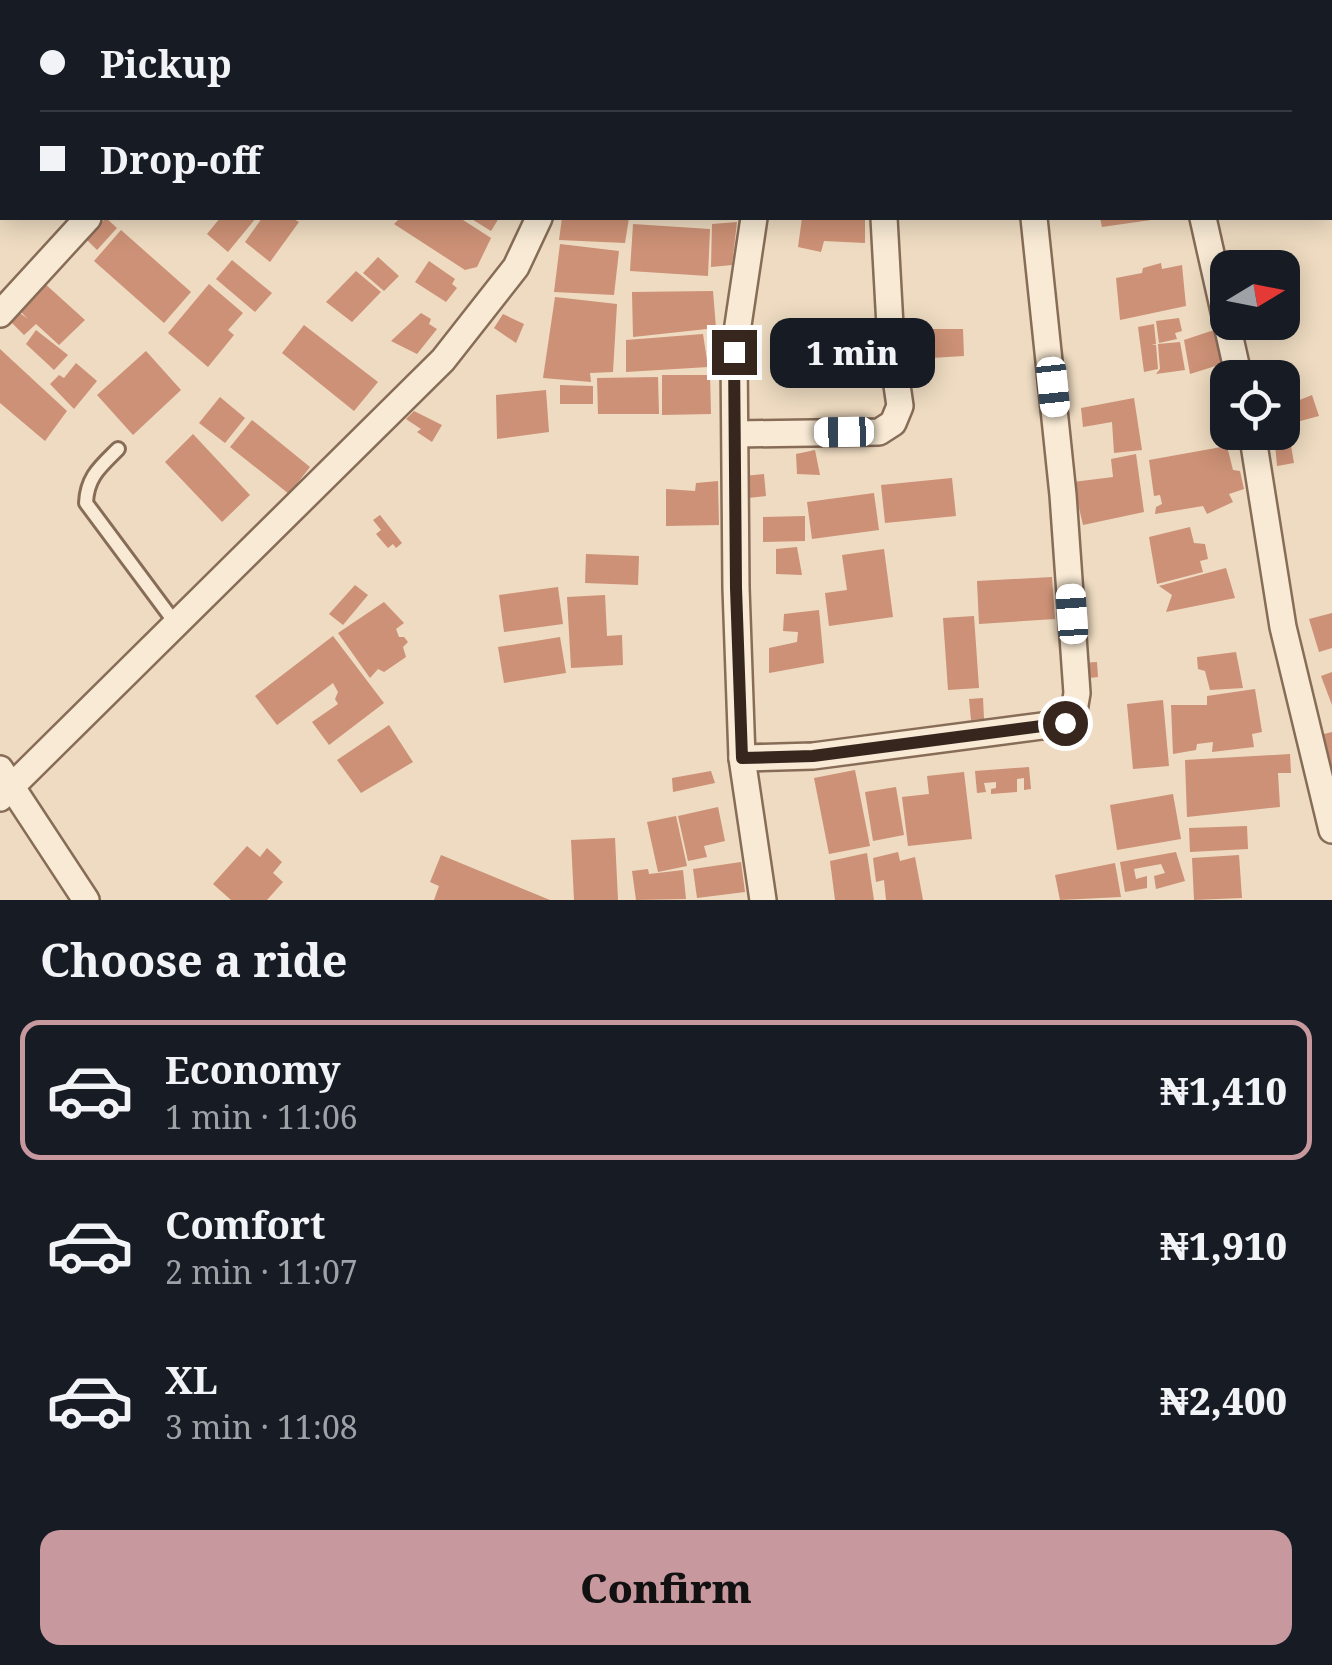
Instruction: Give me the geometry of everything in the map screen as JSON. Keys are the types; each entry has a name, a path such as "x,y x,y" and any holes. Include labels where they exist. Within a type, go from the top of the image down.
{"street":[{"path":"86,900 4,784 176,624 443,360 516,267 538,220"},
{"path":"754,220 734,352 736,588 742,758 763,900"},
{"path":"736,434 879,432 893,423 900,406 891,344 884,220"},
{"path":"742,758 813,756 1065,723 1074,711 1077,693 1063,496 1034,220"},
{"path":"1203,220 1235,360"},
{"path":"0,314 72,222"},
{"path":"1255,450 1283,627 1332,830"}],"lane":[{"path":"118,449 91,476 86,503 176,624"}],"building":[{"path":"104,220 117,228 97,250 86,239"},
{"path":"218,220 254,220 228,252 207,234"},
{"path":"261,220 299,222 270,262 245,242"},
{"path":"398,220 463,220 491,238 477,267 465,270 394,224"},
{"path":"473,220 498,220 491,231"},
{"path":"562,220 629,220 625,243 559,240"},
{"path":"802,220 865,220 865,243 824,241 821,252 798,247"},
{"path":"1100,220 1151,220 1102,227"},
{"path":"737,222 732,265 711,267 712,224"},
{"path":"633,224 710,229 708,276 630,271"},
{"path":"121,230 191,292 164,323 94,261"},
{"path":"560,244 619,251 614,295 554,292"},
{"path":"378,257 399,276 384,291 363,273"},
{"path":"232,260 272,293 255,312 216,279"},
{"path":"429,261 455,279 452,284 457,288 446,302 415,282"},
{"path":"1161,263 1162,269 1182,265 1186,306 1120,320 1116,278 1142,273 1143,268"},
{"path":"356,271 381,292 352,322 326,302"},
{"path":"43,282 85,320 59,345 36,324 24,335 5,316 13,308 28,319 18,309"},
{"path":"209,284 243,313 228,330 234,335 208,367 168,333"},
{"path":"713,291 716,328 633,337 632,292"},
{"path":"555,297 617,304 613,372 590,373 591,382 543,378"},
{"path":"421,313 437,329 417,354 391,341"},
{"path":"503,314 524,324 516,343 494,328"},
{"path":"1179,318 1182,331 1175,333 1177,339 1159,343 1156,321"},
{"path":"1154,324 1156,344 1151,345 1156,345 1158,369 1144,372 1138,327"},
{"path":"304,325 378,382 354,411 282,353"},
{"path":"924,329 963,329 964,356 931,358 931,350 925,347"},
{"path":"36,330 68,355 54,370 26,344"},
{"path":"1210,331 1210,340 1216,340 1221,360 1210,360 1210,368 1190,374 1184,340"},
{"path":"703,334 708,367 626,372 626,340"},
{"path":"1180,342 1185,370 1156,374 1160,369 1158,344"},
{"path":"0,349 67,411 45,441 0,403"},
{"path":"146,351 181,390 133,435 97,395"},
{"path":"76,363 97,381 74,409 50,384 59,375 64,378"},
{"path":"662,375 710,375 711,414 662,415"},
{"path":"658,377 659,414 598,414 597,378"},
{"path":"560,385 593,386 593,404 560,404"},
{"path":"546,390 549,432 497,439 496,395"},
{"path":"1312,395 1319,416 1300,421 1300,400"},
{"path":"220,397 245,418 225,443 199,423"},
{"path":"1134,398 1142,450 1114,453 1112,422 1083,427 1081,408"},
{"path":"414,411 442,425 432,442 406,419"},
{"path":"252,420 310,467 289,494 230,447"},
{"path":"193,434 250,495 222,522 165,462"},
{"path":"1210,449 1228,450 1233,470 1240,471 1244,489 1229,494 1233,502 1207,514 1203,506 1155,514 1156,507 1162,504 1160,495 1154,496 1149,460"},
{"path":"815,450 820,475 797,474 796,454"},
{"path":"1276,450 1292,450 1294,463 1277,466"},
{"path":"1136,454 1144,512 1083,525 1073,482 1113,477 1111,459"},
{"path":"764,474 766,496 748,498 744,476"},
{"path":"952,478 956,516 885,523 881,485"},
{"path":"718,481 719,525 666,526 666,489 695,491 696,483"},
{"path":"874,493 879,530 812,539 807,502"},
{"path":"380,515 402,543 396,548 393,544 388,548 376,534 381,530 373,520"},
{"path":"805,516 805,541 763,542 763,517"},
{"path":"1190,527 1194,543 1205,544 1208,559 1200,561 1203,572 1157,584 1149,537"},
{"path":"797,547 802,575 776,574 776,549"},
{"path":"884,549 893,617 829,626 825,593 847,590 842,555"},
{"path":"586,554 639,556 638,585 585,583"},
{"path":"1226,568 1235,598 1166,612 1172,595 1159,586"},
{"path":"1052,577 1055,619 979,624 977,581"},
{"path":"355,585 368,595 343,625 329,614"},
{"path":"558,587 563,624 504,632 499,595"},
{"path":"605,595 607,636 622,635 623,665 571,668 567,597"},
{"path":"384,602 404,623 396,629 399,637 408,642 403,647 406,657 384,672 378,669 370,678 338,633"},
{"path":"819,610 824,663 769,673 769,648 797,642 798,632 783,631 784,614"},
{"path":"1332,613 1332,648 1319,652 1309,619"},
{"path":"974,616 979,688 948,690 943,618"},
{"path":"333,636 384,703 329,745 312,722 338,704 333,683 277,725 255,696"},
{"path":"560,637 566,673 504,683 498,647"},
{"path":"1236,652 1243,688 1210,690 1205,671 1198,669 1197,657"},
{"path":"1097,662 1098,677 1081,679 1079,663"},
{"path":"1332,672 1332,705 1321,676"},
{"path":"1255,689 1262,732 1252,734 1254,747 1212,752 1213,742 1173,754 1171,705 1207,705 1207,696"},
{"path":"983,698 984,719 971,720 969,699"},
{"path":"1163,700 1169,766 1133,769 1127,704"},
{"path":"389,725 413,762 361,793 337,760"},
{"path":"1332,732 1332,791 1316,736"},
{"path":"1290,754 1291,773 1278,773 1280,807 1187,817 1185,760"},
{"path":"1029,767 1031,789 1024,790 1024,778 1017,779 1017,792 991,794 996,782 984,783 986,792 977,793 975,771"},
{"path":"855,770 870,846 829,854 814,778"},
{"path":"711,771 715,783 673,792 672,778"},
{"path":"964,772 972,839 908,846 902,797 929,794 927,776"},
{"path":"896,787 904,835 873,841 865,792"},
{"path":"1173,794 1181,839 1117,850 1110,805"},
{"path":"718,807 725,841 704,846 707,857 688,861 678,816"},
{"path":"676,816 687,866 658,872 647,822"},
{"path":"1247,826 1248,849 1190,852 1189,828"},
{"path":"615,838 618,900 574,900 571,840"},
{"path":"247,846 260,857 267,848 282,862 273,873 283,882 267,900 231,900 213,884"},
{"path":"898,852 900,861 915,857 923,900 886,900 884,880 876,882 873,858"},
{"path":"1176,852 1185,881 1156,889 1154,876 1165,873 1161,864 1134,869 1136,879 1147,876 1147,888 1125,892 1120,862"},
{"path":"867,853 874,900 835,900 830,861"},
{"path":"441,855 550,900 434,900 439,886 430,882"},
{"path":"1239,855 1242,898 1194,900 1192,858"},
{"path":"741,862 745,892 697,898 693,869"},
{"path":"1115,863 1121,897 1060,900 1055,875"},
{"path":"648,869 649,874 683,870 686,899 636,900 632,871"}],"route":[{"path":"734,352 742,758 813,756 1065,723"}]}
